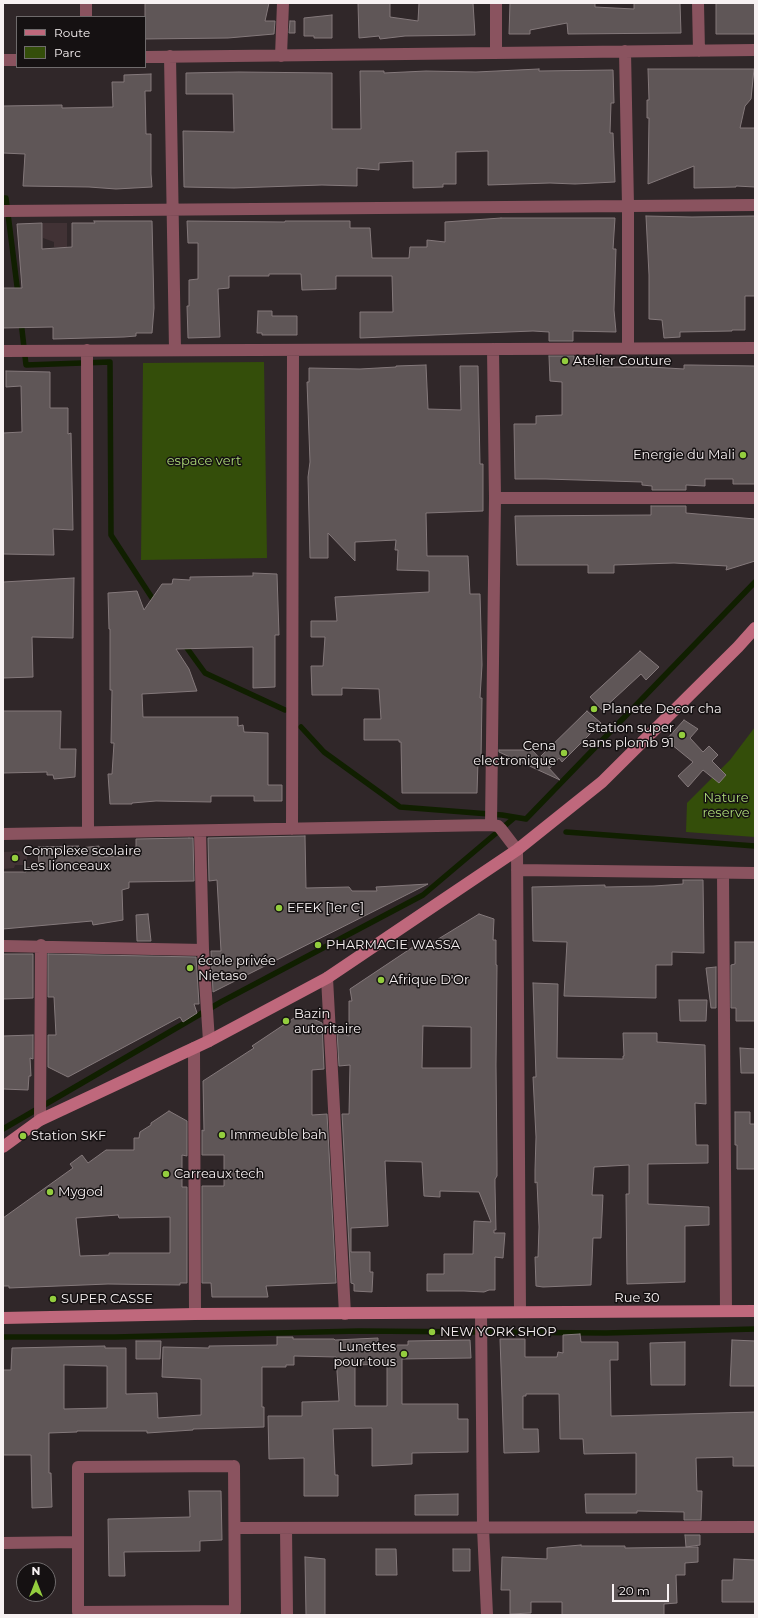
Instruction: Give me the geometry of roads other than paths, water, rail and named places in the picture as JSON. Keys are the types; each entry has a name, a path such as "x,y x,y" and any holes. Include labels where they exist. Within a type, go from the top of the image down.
{"street":[{"path":"86,3 86,16"},
{"path":"281,56 283,3"},
{"path":"496,3 496,53"},
{"path":"698,3 699,50"},
{"path":"146,57 755,50"},
{"path":"625,51 628,206 628,348"},
{"path":"170,56 174,350"},
{"path":"3,60 16,60"},
{"path":"3,212 755,205"},
{"path":"3,351 755,348"},
{"path":"491,824 495,498 493,349"},
{"path":"87,350 88,832"},
{"path":"292,829 293,350"},
{"path":"495,498 755,498"},
{"path":"3,1147 40,1120 208,1042 327,978 517,850 602,782 733,653 755,628"},
{"path":"3,834 491,824 498,826 517,850 520,1312"},
{"path":"200,831 203,950 208,1042"},
{"path":"517,870 755,873"},
{"path":"723,873 726,1311"},
{"path":"3,946 41,945 203,950"},
{"path":"40,1120 41,945"},
{"path":"327,978 345,1314"},
{"path":"194,1048 195,1314"},
{"name":"Rue 30","path":"3,1318 195,1314 755,1311"},
{"path":"481,1313 483,1528 486,1615"},
{"path":"234,1466 234,1611 78,1612 78,1542 78,1467 234,1466"},
{"path":"234,1528 755,1527"},
{"path":"286,1528 287,1615"},
{"path":"3,1543 78,1542"}],"waterway":[{"path":"3,198 6,198 18,294"},
{"path":"21,321 26,365 110,362 111,535 156,604"},
{"path":"301,727 324,752 400,807 502,815 526,819 755,582"},
{"path":"184,644 205,673 285,710"},
{"path":"3,1129 221,1002 423,895 514,818"},
{"path":"566,832 755,846"},
{"path":"3,1337 115,1337 359,1331 606,1333 755,1329"}],"place":[{"name":"Atelier Couture","path":"565,361"},
{"name":"Energie du Mali","path":"743,455"},
{"name":"Planete Decor cha","path":"594,709"},
{"name":"Station super sans plomb 91","path":"682,735"},
{"name":"Cena electronique","path":"564,753"},
{"name":"Complexe scolaire Les lionceaux","path":"15,858"},
{"name":"EFEK [1er C]","path":"279,908"},
{"name":"PHARMACIE WASSA","path":"318,945"},
{"name":"école privée Nietaso","path":"190,968"},
{"name":"Afrique D'Or","path":"381,980"},
{"name":"Bazin autoritaire","path":"286,1021"},
{"name":"Immeuble bah","path":"222,1135"},
{"name":"Station SKF","path":"23,1136"},
{"name":"Carreaux tech","path":"166,1174"},
{"name":"Mygod","path":"50,1192"},
{"name":"SUPER CASSE","path":"53,1299"},
{"name":"NEW YORK SHOP","path":"432,1332"},
{"name":"Lunettes pour tous","path":"404,1354"}],"park label":[{"name":"espace vert","path":"204,461"},
{"name":"Nature reserve","path":"726,806"}]}
